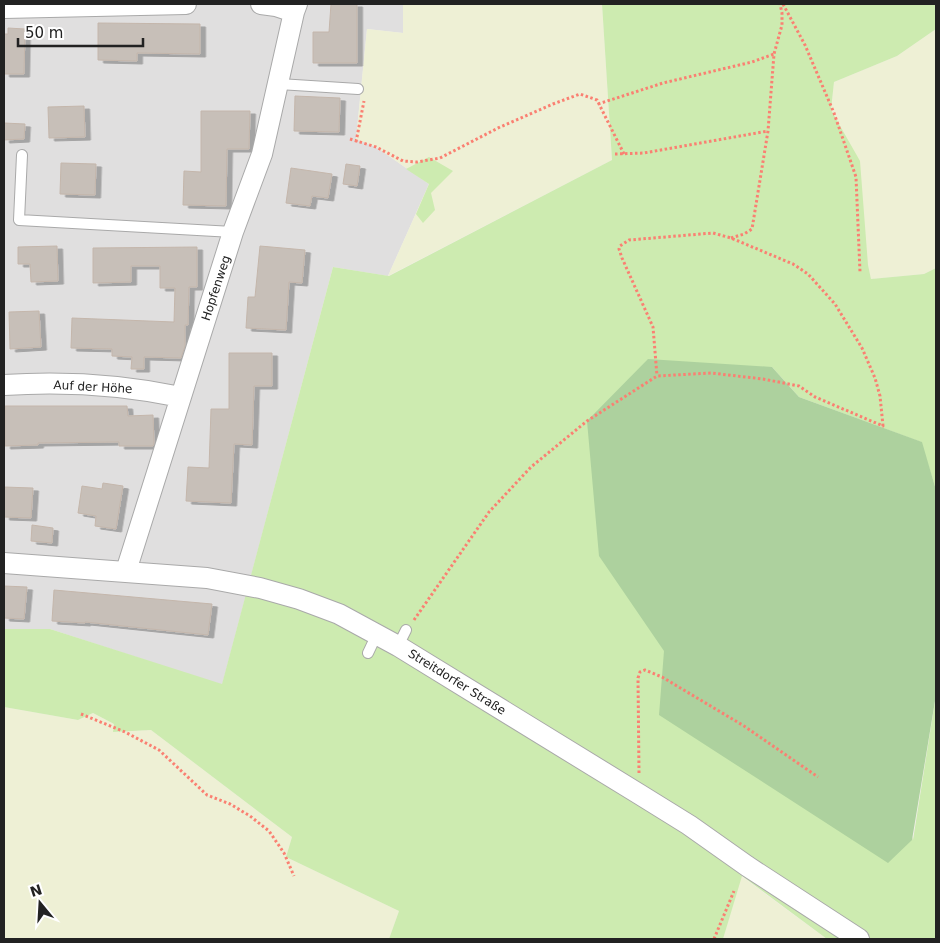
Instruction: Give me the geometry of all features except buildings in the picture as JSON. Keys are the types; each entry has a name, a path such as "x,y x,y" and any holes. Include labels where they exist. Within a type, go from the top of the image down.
{"street":[{"path":"4,8 186,4"},
{"path":"261,4 296,8"},
{"name":"Hopfenweg","path":"126,571 233,232 262,154 296,8"},
{"name":"Auf der Höhe","path":"4,385 76,385 122,388 181,397"},
{"name":"Streitdorfer Straße","path":"4,564 207,578 260,588 299,599 339,614 377,634 402,638 637,797 689,826 859,939"}],"lane":[{"path":"279,84 358,89"},
{"path":"22,154 19,220 233,232"},
{"path":"368,653 377,634"}],"path":[{"path":"731,238 744,234 752,228 768,131 774,54 782,25 782,4"},
{"path":"782,4 805,45 834,113 856,177 860,272"},
{"path":"598,104 663,83 743,64 774,54"},
{"path":"356,142 364,97 358,89"},
{"path":"350,139 376,147 403,161 429,161 446,156 529,114 580,94 597,100 624,154"},
{"path":"615,154 660,150 768,131"},
{"path":"402,638 488,512 531,467 587,421 657,376 711,373 763,379 798,386 815,397 883,426 880,396 870,365 855,334 835,304 808,274 793,264 731,238 713,233 628,240 620,246 622,258 653,327 657,376"},
{"path":"637,797 638,678 640,672 645,670 662,677 744,726 818,777"},
{"path":"81,714 125,732 159,750 207,795 230,804 250,816 269,831 284,853 294,876"},
{"path":"714,939 734,891"}],"shaded area":[{"path":"4,4 403,4 403,33 367,29 356,139 376,147 429,184 388,276 333,267 222,685 50,629 4,629"}],"green space":[{"path":"403,4 602,4 612,160 388,276 429,184 376,147 356,139 367,29 403,33"},
{"path":"602,4 936,4 936,29 897,56 834,82 831,110 860,161 868,265 871,279 924,274 936,268 936,490 921,442 799,397 772,367 913,840 936,695 936,939 827,939 742,876 723,939 389,939 399,911 286,857 292,837 151,730 113,732 114,724 93,713 78,720 4,707 4,629 50,629 222,684 333,267 389,276 612,160"},
{"path":"936,29 936,268 924,274 871,279 831,110 834,82 897,56"},
{"path":"429,157 453,171 431,193 435,210 423,223 416,214 429,184 406,169"},
{"path":"648,359 772,367 799,397 922,442 936,490 936,695 912,840 888,863 659,715 664,651 599,556 587,421"},
{"path":"4,707 78,720 93,713 114,724 114,732 151,730 292,837 286,857 399,911 389,939 4,939"},
{"path":"741,876 827,939 723,939"}]}
